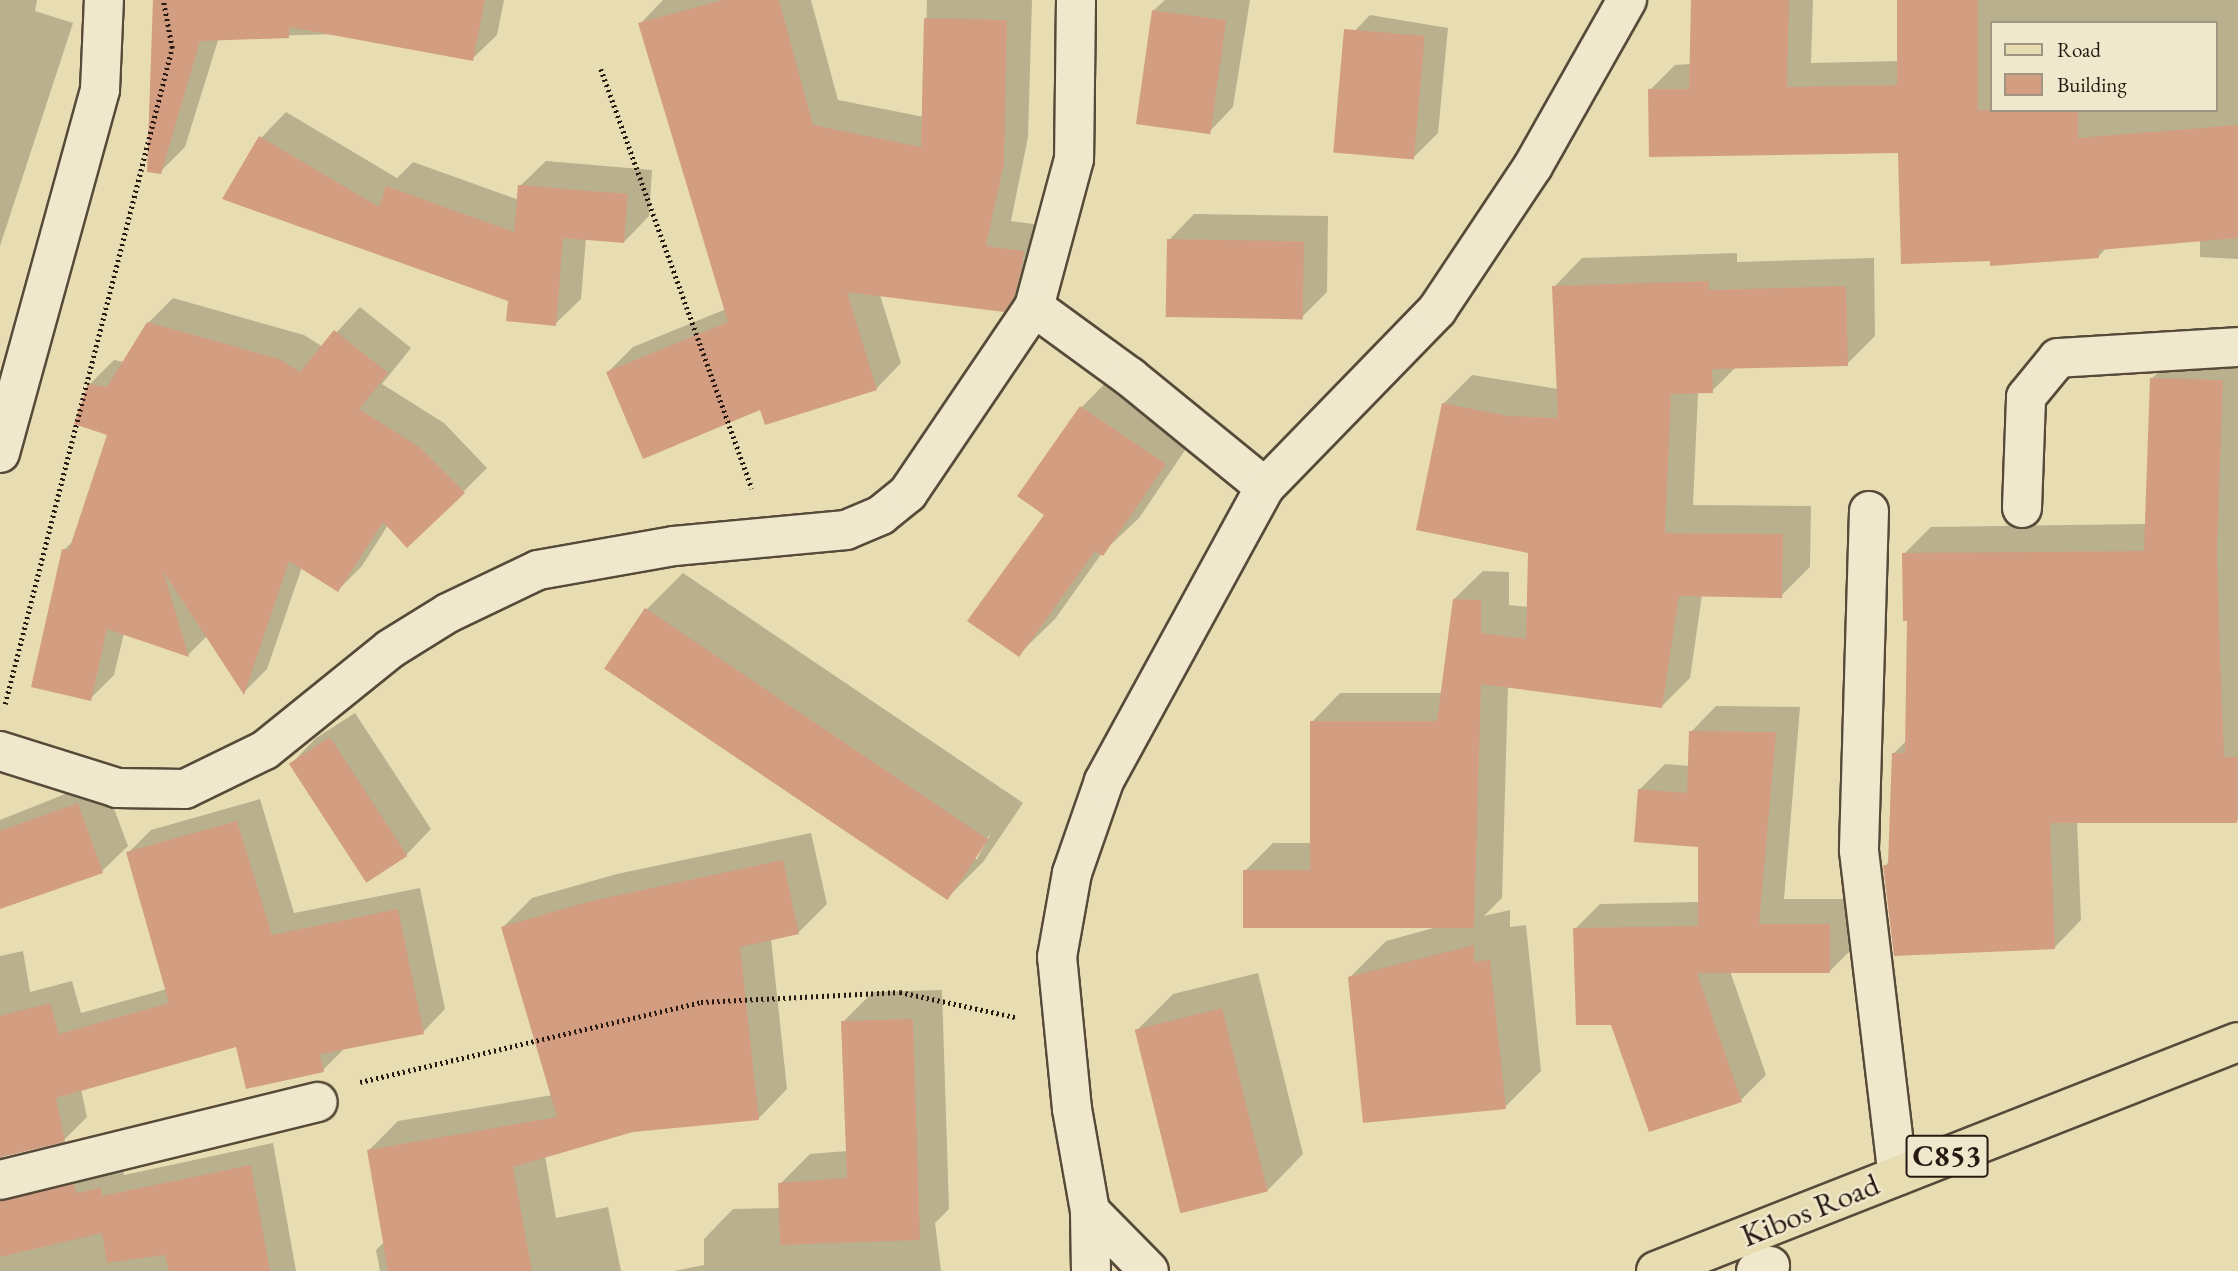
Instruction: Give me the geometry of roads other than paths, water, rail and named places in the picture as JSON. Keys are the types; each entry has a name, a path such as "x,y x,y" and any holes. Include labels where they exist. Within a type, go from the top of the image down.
{"main road":[{"name":"Kibos Road","path":"1656,1271 2238,1042"}],"street":[{"path":"0,453 9,384 100,90 104,0"},
{"path":"0,751 117,788 185,789 265,750 390,649 448,613 538,570 674,546 846,530 881,515 908,494 1034,307 1074,159 1076,0"},
{"path":"1091,1271 1090,1211 1064,1028 1057,957 1072,873 1104,781 1265,487 1437,310 1533,166 1627,0"},
{"path":"1034,307 1130,377 1265,487"},
{"path":"2022,508 2026,397 2058,358 2238,347"},
{"path":"1869,511 1858,850 1898,1176"},
{"path":"0,1180 332,1094"},
{"path":"1090,1211 1149,1271"}]}
